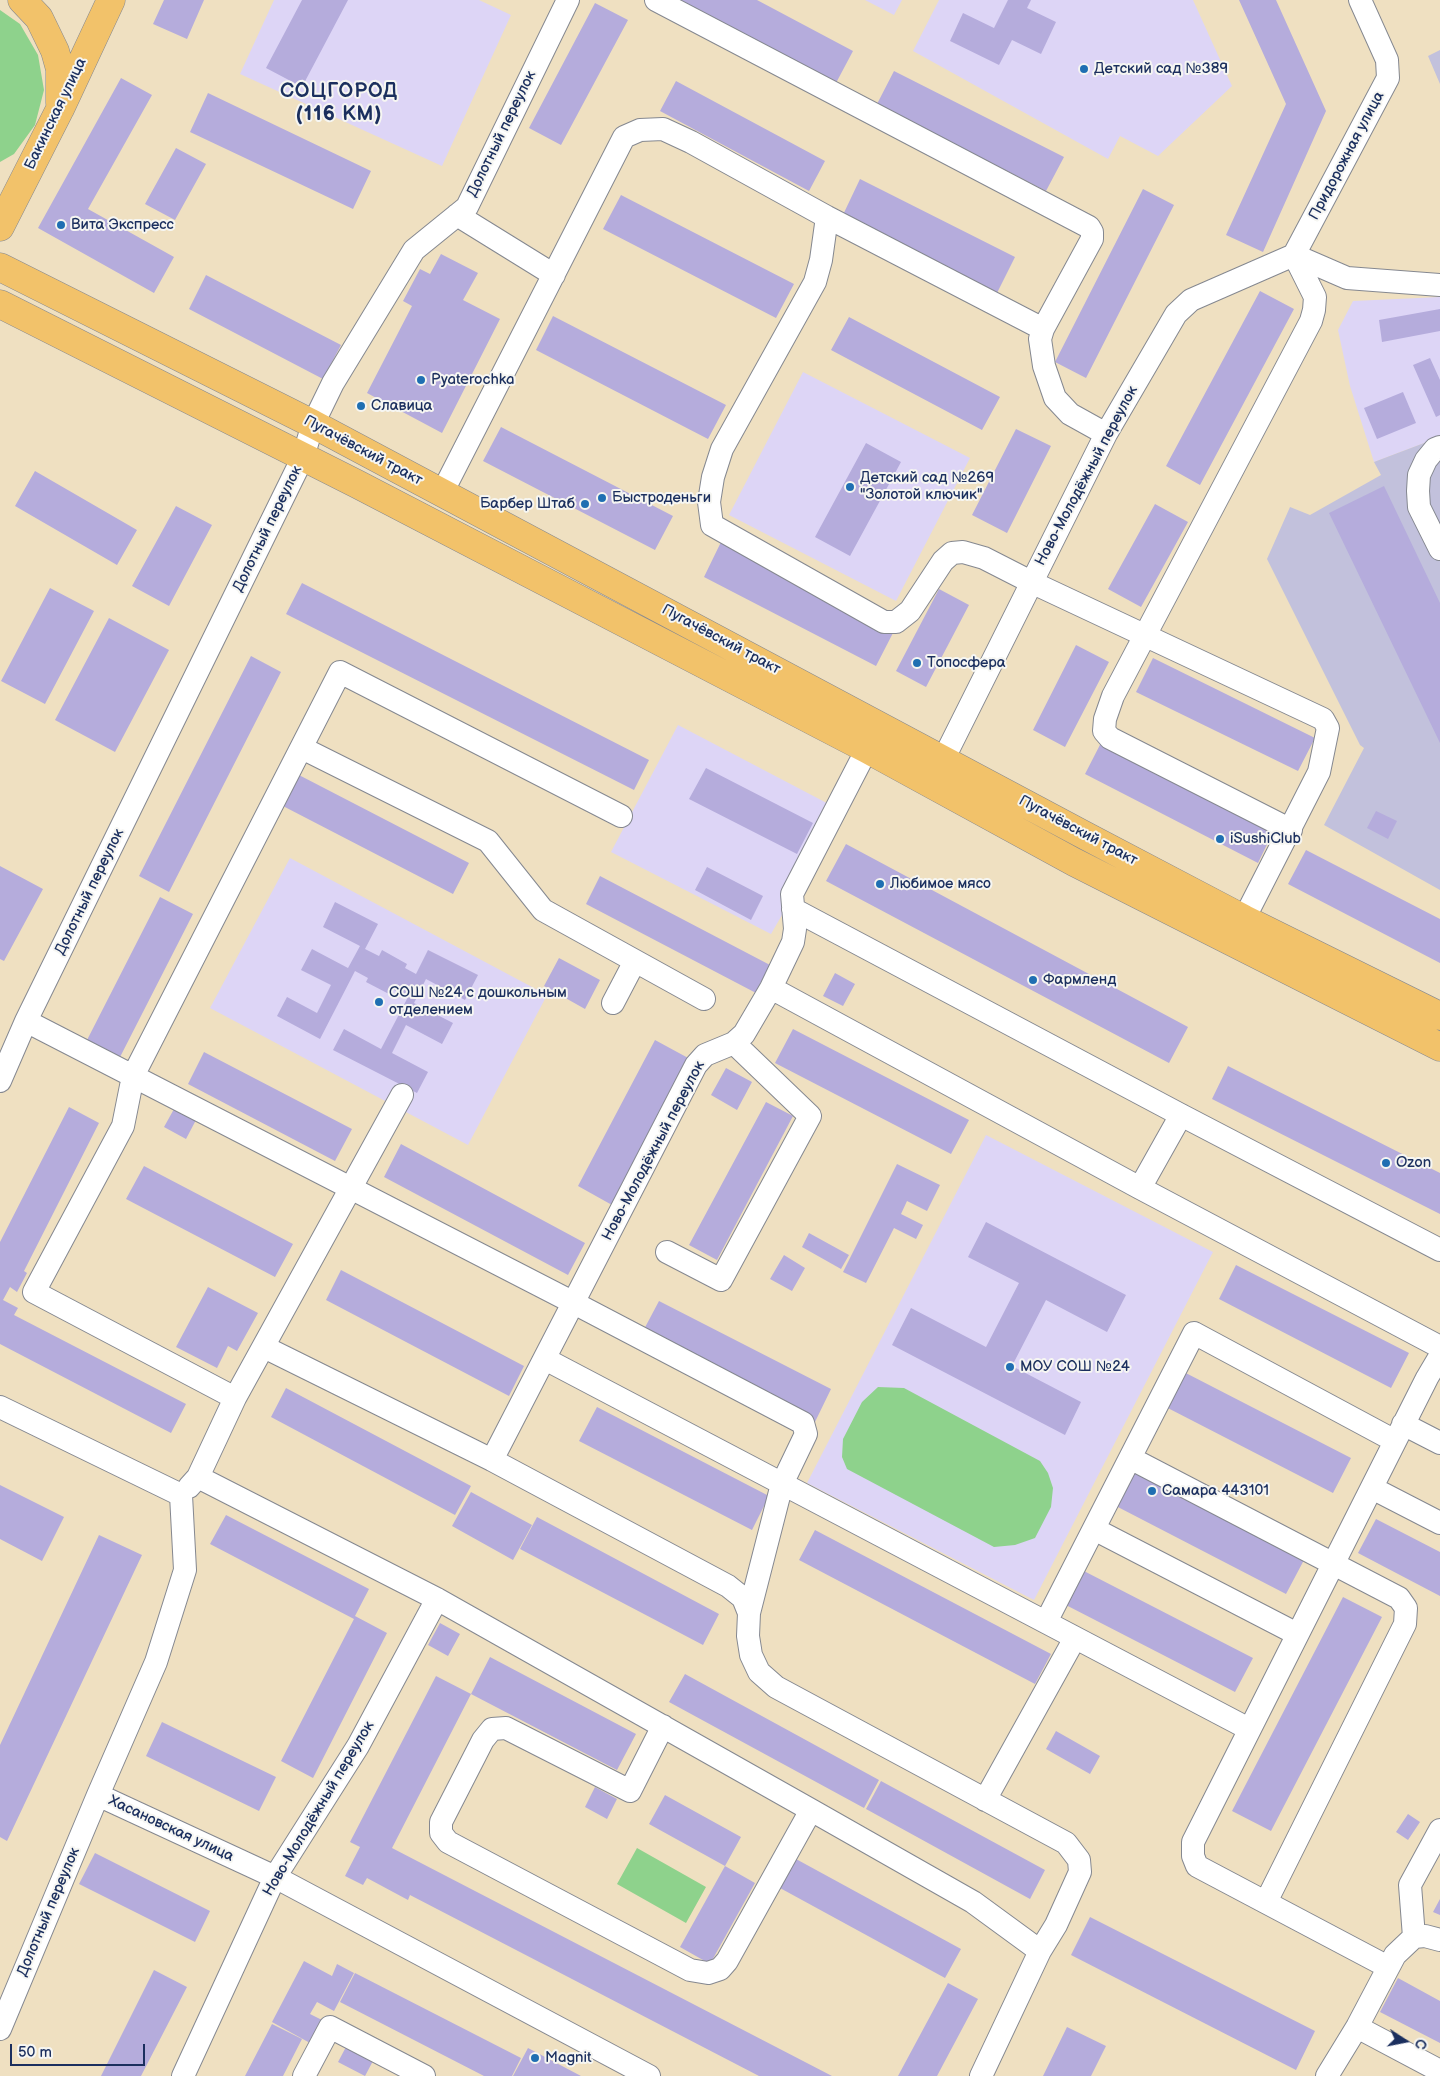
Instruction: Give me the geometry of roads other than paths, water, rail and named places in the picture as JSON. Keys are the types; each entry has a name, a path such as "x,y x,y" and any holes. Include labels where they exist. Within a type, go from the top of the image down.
{"main road":[{"path":"22,0 40,18 55,50 60,69 60,109"},
{"name":"Бакинская улица","path":"0,227 60,109 111,0"},
{"path":"0,181 16,172 39,148"},
{"name":"Пугачёвский тракт","path":"0,267 313,424 943,760 1244,918 1440,1016"},
{"name":"Пугачёвский тракт","path":"0,304 303,457 867,749 1074,862 1440,1047"}],"street":[{"name":"Долотный переулок","path":"0,1081 26,1022 303,457 313,424 333,383 414,250 467,207 568,0"},
{"path":"656,0 1089,227 1092,232 1092,239 1043,329 1040,339 1044,366 1055,398 1070,414 1106,434"},
{"name":"Придорожная улица","path":"1294,255 1388,78 1387,60 1360,0"},
{"path":"442,493 624,137 640,130 664,129 827,217 1043,329"},
{"path":"457,215 554,275"},
{"path":"827,217 821,260 815,282 722,448 713,477 709,502 712,525 884,622 896,622 910,611 942,560 952,553 963,552 984,558 1031,582 1320,717 1327,723 1327,740 1319,772 1291,830 1244,918"},
{"path":"1294,255 1347,278 1440,285"},
{"path":"1291,830 1110,738 1104,731 1105,718 1113,696 1311,321 1315,297 1294,255"},
{"name":"Ново-Молодёжный переулок","path":"943,760 1106,434 1176,314 1191,300 1294,255"},
{"path":"1440,447 1435,449 1426,460 1419,475 1418,491 1419,507 1440,550"},
{"path":"235,1398 34,1292 123,1126 133,1076 340,672 622,816"},
{"path":"302,748 488,841 543,910 704,998"},
{"name":"Ново-Молодёжный переулок","path":"492,1460 546,1359 696,1065 705,1055 734,1043 744,1034 771,988 793,942 795,929 792,894 867,749"},
{"path":"792,909 1440,1250"},
{"path":"613,1003 635,961"},
{"path":"771,988 1140,1188 1440,1347"},
{"path":"26,1022 574,1303 803,1423 806,1434 782,1484 749,1613 748,1636 751,1655 759,1672 776,1687 1066,1843 1079,1860 1080,1872 1056,1925 1040,1951 981,2076"},
{"path":"667,1252 721,1280 810,1116 734,1043"},
{"path":"0,1407 182,1495 198,1477 235,1398 402,1095"},
{"path":"1140,1188 1181,1115"},
{"path":"1046,1622 1194,1333 1399,1432 1440,1443"},
{"path":"264,1347 492,1460 728,1586 743,1598 749,1613"},
{"path":"1388,1967 1197,1866 1193,1856 1193,1842 1399,1432 1440,1356"},
{"path":"546,1359 1249,1729"},
{"path":"1130,1458 1334,1562 1399,1598 1406,1608 1405,1624 1266,1902"},
{"path":"198,1477 437,1599 973,1902 1040,1951"},
{"path":"1372,1488 1440,1523"},
{"name":"Хасановская улица","path":"182,1495 184,1570 156,1662 98,1795 275,1877 637,2073"},
{"path":"1094,1529 1297,1634"},
{"name":"Ново-Молодёжный переулок","path":"183,2076 275,1877 358,1746 437,1599"},
{"path":"985,1800 1075,1638"},
{"path":"662,1726 630,1791 506,1728 492,1729 483,1740 441,1822 440,1833 448,1842 690,1970 708,1973 720,1969 727,1961 811,1810"},
{"name":"Долотный переулок","path":"0,2029 98,1795"},
{"path":"1414,1937 1410,1885 1440,1830"},
{"path":"1327,2076 1357,2027 1395,1955 1414,1937 1425,1936 1440,1940"},
{"path":"304,2076 330,2027 424,2076"},
{"path":"1357,2027 1440,2071"}],"place":[{"name":"Детский сад №389","path":"1084,69"},
{"name":"Вита Экспресс","path":"61,225"},
{"name":"Pyaterochka","path":"421,380"},
{"name":"Славица","path":"361,406"},
{"name":"Детский сад №269 \"Золотой ключик\"","path":"850,487"},
{"name":"Быстроденьги","path":"602,498"},
{"name":"Барбер Штаб","path":"585,504"},
{"name":"Топосфера","path":"917,663"},
{"name":"iSushiClub","path":"1220,839"},
{"name":"Любимое мясо","path":"880,884"},
{"name":"Фармленд","path":"1033,980"},
{"name":"СОШ №24 с дошкольным отделением","path":"379,1002"},
{"name":"Ozon","path":"1386,1163"},
{"name":"МОУ СОШ №24","path":"1010,1367"},
{"name":"Самара 443101","path":"1152,1491"},
{"name":"Magnit","path":"535,2058"}],"district":[{"name":"СОЦГОРОД (116 КМ)","path":"339,104"}]}
